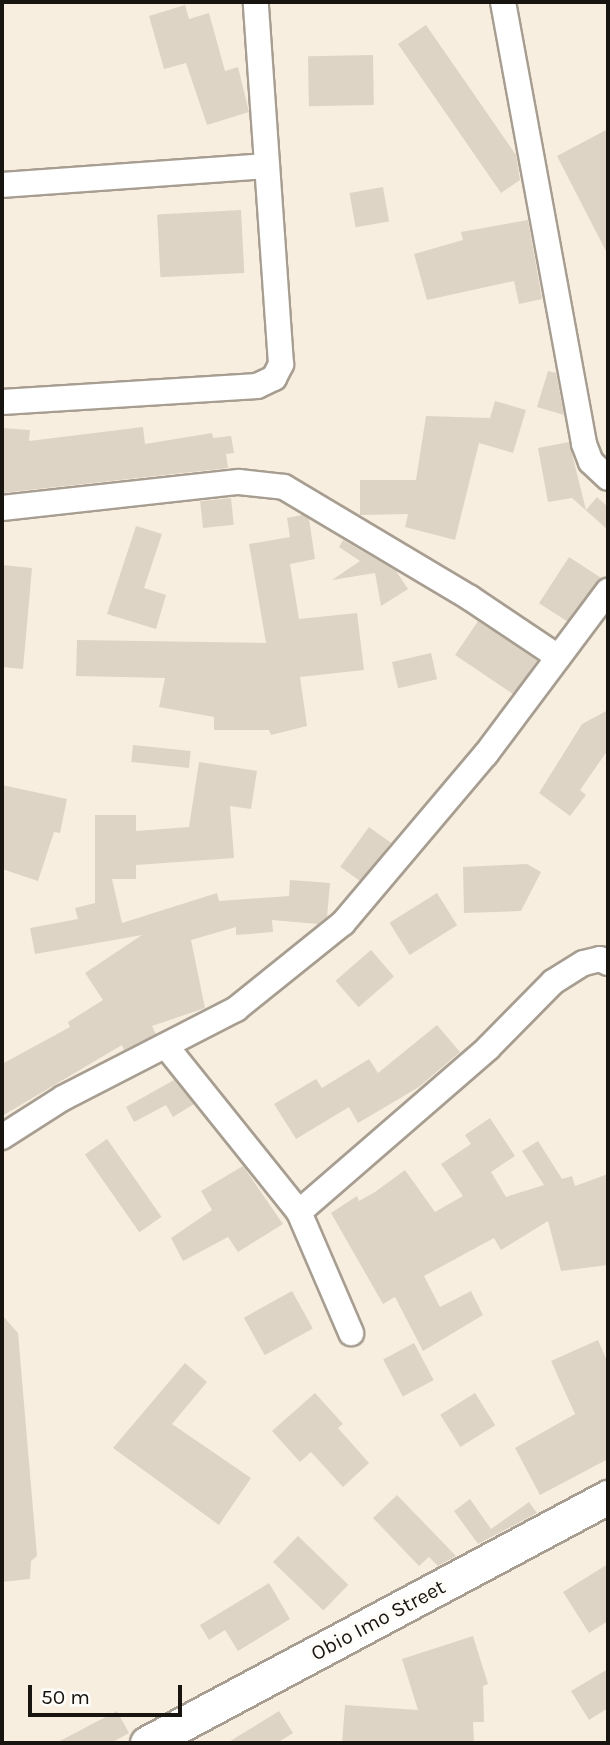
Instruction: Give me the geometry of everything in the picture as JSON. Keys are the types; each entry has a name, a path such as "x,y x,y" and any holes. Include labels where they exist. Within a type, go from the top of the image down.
{"street":[{"path":"2,402 257,386 274,378 281,364 265,166 256,2"},
{"path":"503,2 584,444 590,462 608,478"},
{"path":"2,185 265,166"},
{"path":"2,509 239,482 284,487 470,598 558,657"},
{"path":"2,1137 63,1098 236,1009 343,923 486,754 608,591"},
{"path":"299,1212 478,1057 553,982 583,963 600,958 608,963"},
{"path":"166,1046 299,1212 351,1333"},
{"name":"Obio Imo Street","path":"147,1743 608,1497"}],"building":[{"path":"185,5 189,19 209,13 225,71 238,67 249,112 207,125 186,63 164,69 149,16"},
{"path":"426,25 516,155 520,180 501,193 398,44"},
{"path":"373,55 374,105 309,106 308,56"},
{"path":"608,129 608,255 557,156"},
{"path":"383,187 389,221 356,227 350,193"},
{"path":"241,210 244,273 160,277 157,214"},
{"path":"528,220 542,299 519,304 514,281 427,300 414,254 463,240 461,232"},
{"path":"548,371 556,373 564,415 537,407"},
{"path":"495,401 526,410 513,453 479,443 455,540 405,527 408,514 360,515 360,480 416,480 426,416 490,418"},
{"path":"143,427 145,444 212,433 213,438 231,436 234,453 226,454 228,468 2,493 2,428 30,430 29,441"},
{"path":"569,442 586,510 597,497 608,507 608,530 572,498 548,502 538,448"},
{"path":"231,498 234,525 203,528 200,501"},
{"path":"302,515 309,519 315,559 290,564 299,619 357,613 364,670 300,677 307,726 271,735 269,730 214,730 214,717 159,707 165,678 76,676 77,640 266,643 249,544 290,537 287,518"},
{"path":"136,526 162,534 144,588 166,595 156,629 107,614"},
{"path":"343,540 396,571 408,589 381,606 375,573 332,580 360,561 339,547"},
{"path":"569,557 601,578 571,624 539,603"},
{"path":"2,565 32,568 23,669 2,667"},
{"path":"478,621 537,661 514,695 455,655"},
{"path":"431,653 437,679 398,688 392,662"},
{"path":"608,710 608,750 580,790 586,795 570,816 539,793 582,724"},
{"path":"133,745 191,751 189,768 131,762"},
{"path":"199,762 257,771 251,809 230,806 234,858 136,865 136,879 112,879 122,923 217,893 219,901 289,896 290,880 330,883 327,917 318,924 272,920 273,932 236,935 236,927 191,940 205,1008 152,1026 156,1034 124,1050 122,1045 2,1116 2,1064 70,1027 68,1022 103,1000 85,973 142,935 35,954 30,928 78,919 75,908 95,903 95,815 136,815 136,831 189,827"},
{"path":"2,785 67,799 60,833 54,832 38,881 2,869"},
{"path":"369,827 391,843 362,883 340,867"},
{"path":"527,864 541,872 521,911 464,913 463,867"},
{"path":"437,893 457,925 410,955 390,923"},
{"path":"371,950 394,976 358,1007 336,981"},
{"path":"437,1025 460,1052 419,1087 358,1123 349,1107 296,1139 274,1104 316,1079 322,1088 369,1059 378,1073"},
{"path":"174,1080 194,1104 173,1117 166,1105 134,1122 126,1107"},
{"path":"490,1118 515,1156 491,1172 506,1197 544,1185 522,1151 538,1141 562,1179 572,1176 575,1186 608,1174 608,1265 561,1271 548,1221 501,1250 494,1238 424,1276 440,1307 471,1291 483,1315 423,1351 395,1297 383,1304 331,1213 357,1196 359,1201 375,1192 405,1170 435,1212 463,1196 441,1164 471,1144 465,1135"},
{"path":"107,1139 161,1217 139,1232 85,1154"},
{"path":"243,1166 283,1224 238,1252 228,1237 183,1261 171,1238 212,1210 201,1191"},
{"path":"292,1291 313,1329 265,1355 244,1318"},
{"path":"2,1315 18,1333 37,1556 31,1561 30,1579 2,1582"},
{"path":"598,1340 608,1363 608,1459 540,1495 515,1448 575,1414 551,1361"},
{"path":"414,1343 434,1380 403,1397 383,1359"},
{"path":"185,1363 207,1382 172,1424 251,1478 219,1525 113,1448"},
{"path":"315,1393 343,1424 338,1428 369,1463 343,1487 311,1452 300,1462 272,1431"},
{"path":"475,1393 495,1425 460,1447 440,1415"},
{"path":"397,1495 456,1556 438,1566 429,1557 419,1566 373,1518"},
{"path":"470,1499 491,1529 529,1502 537,1513 478,1544 454,1511"},
{"path":"298,1536 348,1585 323,1611 273,1562"},
{"path":"608,1564 608,1621 589,1633 563,1592"},
{"path":"269,1583 290,1619 238,1651 225,1630 209,1640 200,1625"},
{"path":"473,1636 488,1684 483,1686 484,1722 473,1722 474,1743 342,1743 345,1705 418,1710 402,1659"},
{"path":"608,1669 608,1708 589,1720 571,1691"},
{"path":"117,1711 129,1733 111,1743 56,1743"},
{"path":"279,1711 293,1733 277,1743 227,1743"}]}
